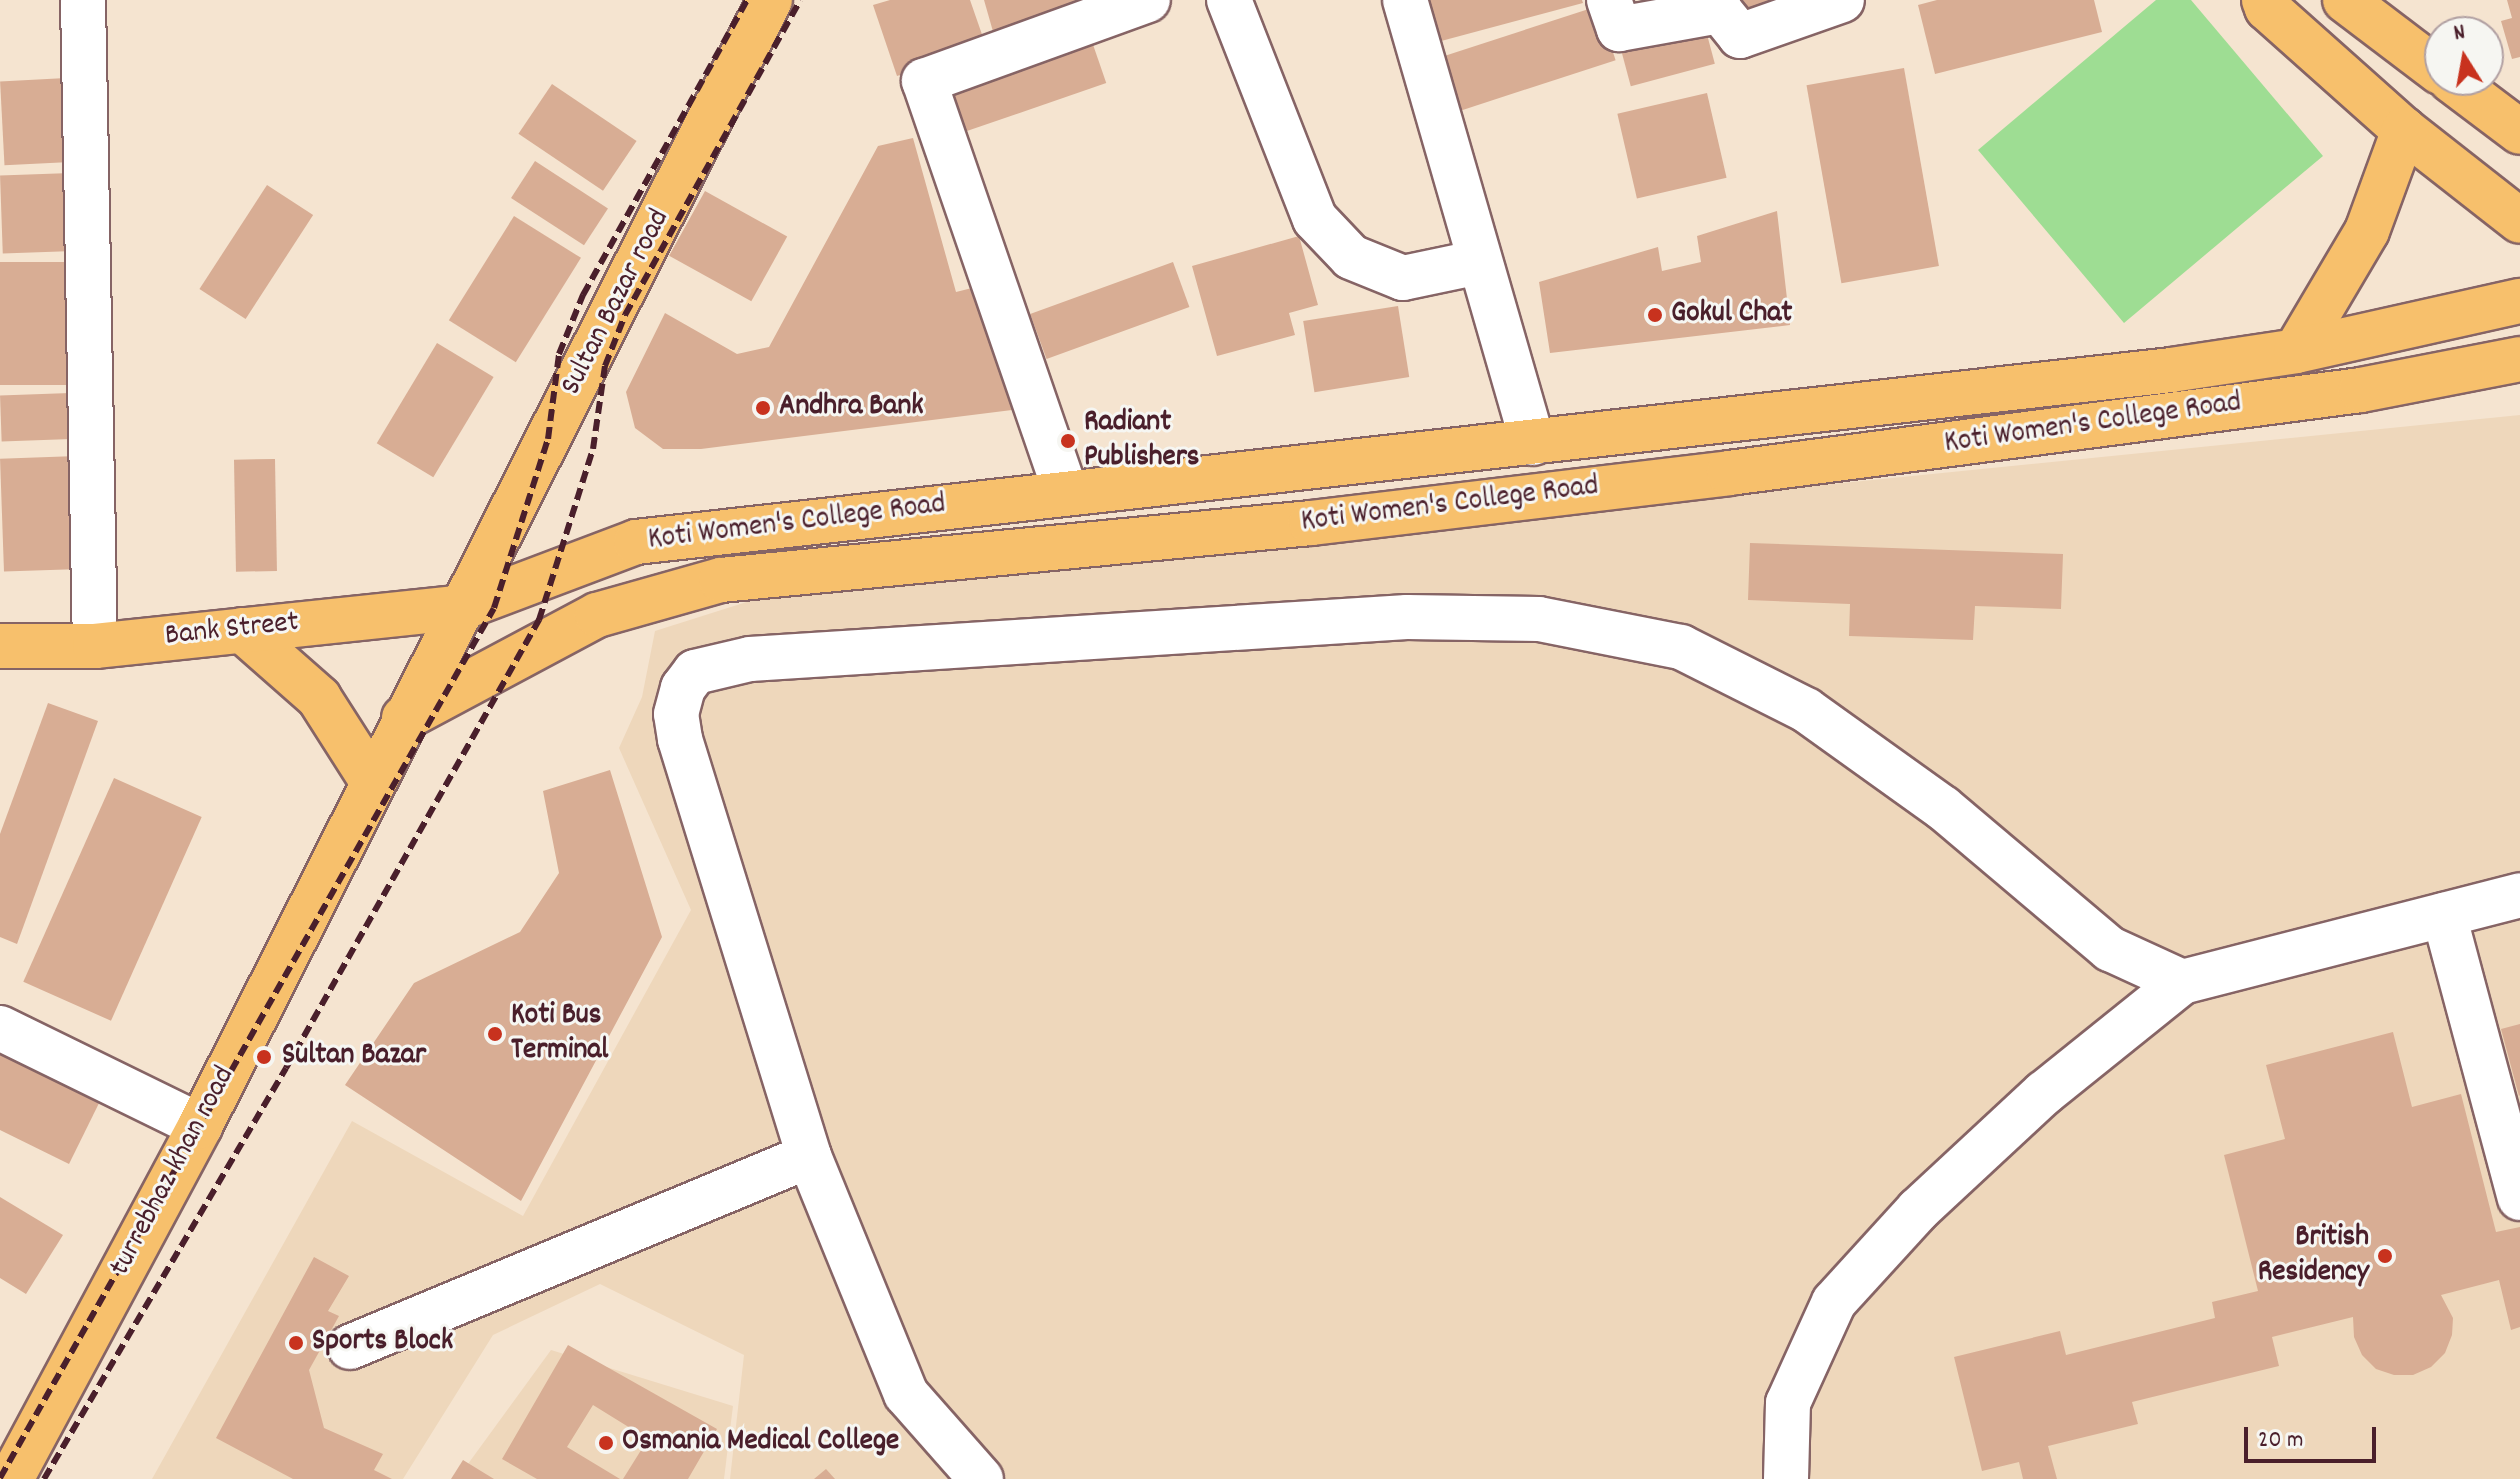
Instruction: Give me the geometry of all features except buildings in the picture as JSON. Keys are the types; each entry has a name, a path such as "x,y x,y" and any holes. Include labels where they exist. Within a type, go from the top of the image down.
{"main road":[{"name":"Sultan Bazar road","path":"464,607 770,0"},
{"path":"2264,0 2267,8 2404,130 2520,221"},
{"path":"2345,0 2424,60"},
{"path":"2472,96 2520,132"},
{"path":"2296,351 2367,231 2404,130"},
{"name":"Koti Women's College Road","path":"464,607 636,542 2171,370 2296,351 2520,301"},
{"name":"Koti Women's College Road","path":"404,718 597,615 721,580 1311,523 1698,477 2361,390 2520,359"},
{"name":"Bank Street","path":"0,646 95,646 464,607"},
{"name":"turrebhaz khan road","path":"12,1459 200,1126 404,718 464,607"},
{"path":"242,630 319,698 372,781"}],"street":[{"path":"83,0 95,646"},
{"path":"1066,493 924,81 1148,0"},
{"path":"1229,0 1315,219 1351,257 1403,278 1479,262"},
{"path":"1405,0 1533,443"},
{"path":"1609,0 1619,29 1720,11 1740,36 1842,0"},
{"path":"981,1479 906,1394 809,1156 680,739 676,714 683,688 695,672 750,659 1407,617 1539,619 1681,647 1806,710 1943,808 2110,949 2182,982"},
{"path":"1786,1479 1788,1403 1834,1302 1918,1210 2044,1093 2182,982 2520,895"},
{"path":"2444,915 2520,1198"},
{"path":"0,1028 200,1126"},
{"path":"350,1347 809,1156"}],"shaded area":[{"path":"2520,415 2520,1479 730,1479 744,1355 600,1284 493,1335 403,1479 152,1479 352,1121 523,1216 691,910 619,748 642,697 655,631 788,589"},
{"name":"Osmania Medical College","path":"551,1350 733,1406 724,1479 457,1479"}],"green space":[{"path":"2156,0 2191,0 2323,156 2124,323 1978,150"}],"railway":[{"path":"0,1478 494,608 548,439 559,354 583,295 747,0"},
{"path":"44,1479 286,1068 539,620 593,449 605,366 625,315 800,0"}],"place":[{"name":"Gokul Chat","path":"1655,315"},
{"name":"Andhra Bank","path":"763,408"},
{"name":"Radiant Publishers","path":"1068,441"},
{"name":"Koti Bus Terminal","path":"495,1034"},
{"name":"Sultan Bazar","path":"264,1057"},
{"name":"British Residency","path":"2385,1256"},
{"name":"Sports Block","path":"296,1343"},
{"name":"Osmania Medical College","path":"606,1443"}]}
